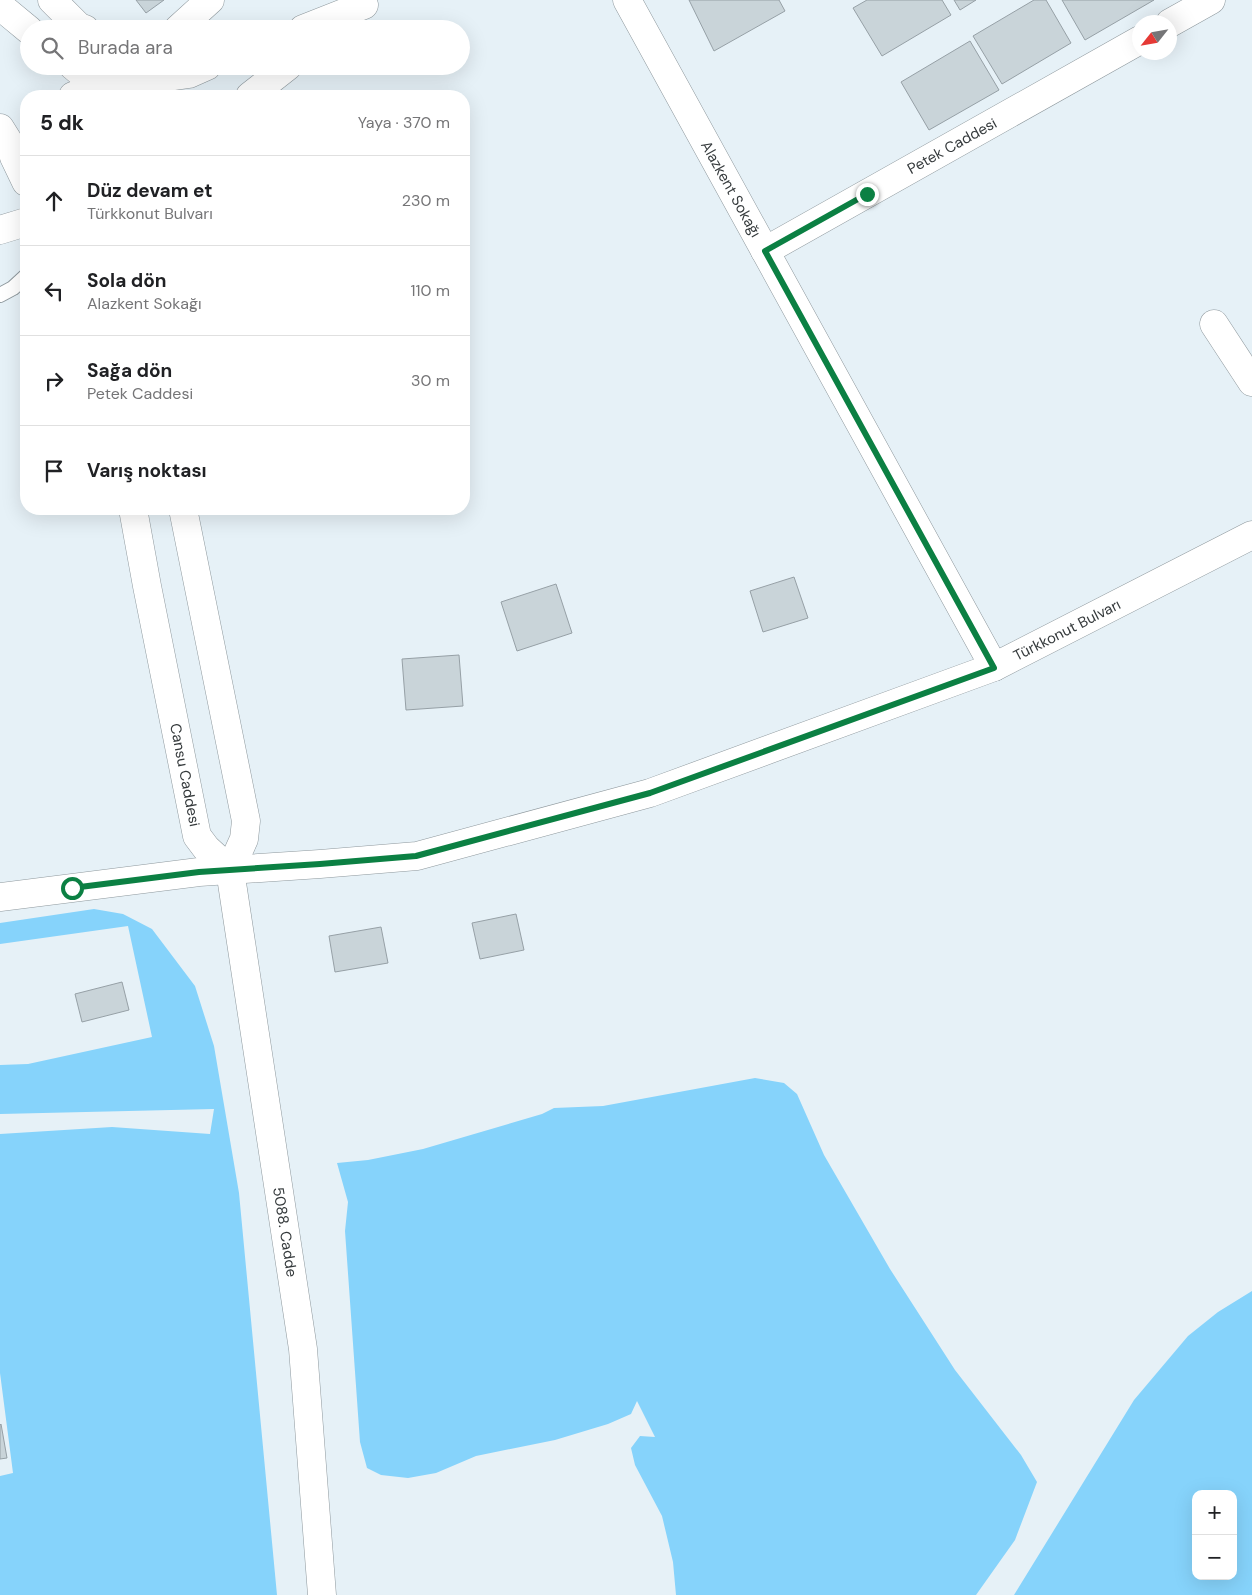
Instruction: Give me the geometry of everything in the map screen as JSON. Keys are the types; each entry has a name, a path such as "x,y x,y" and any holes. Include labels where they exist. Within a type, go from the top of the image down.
{"street":[{"path":"52,0 72,20"},
{"path":"188,20 210,0"},
{"name":"Alazkent Sokağı","path":"627,0 994,668"},
{"path":"1177,19 1210,0"},
{"path":"325,20 368,2"},
{"path":"345,20 368,2"},
{"path":"0,6 20,23"},
{"name":"Petek Caddesi","path":"765,251 1132,45"},
{"path":"79,75 90,90"},
{"path":"107,90 184,75"},
{"path":"258,90 277,75"},
{"path":"9,139 20,170"},
{"path":"0,230 20,224"},
{"path":"1214,324 1252,382"},
{"name":"Cansu Caddesi","path":"134,515 197,836 206,848 230,870"},
{"path":"184,515 246,821 244,839 230,870"},
{"name":"Türkkonut Bulvarı","path":"0,897 199,872 416,856 650,793 994,668 1252,535"},
{"name":"5088. Cadde","path":"230,870 303,1349 322,1595"}],"lane":[{"path":"0,295 20,282"}],"shaded area":[{"path":"94,909 123,914 152,929 195,986 214,1046 239,1193 277,1595 0,1595 0,1476 13,1473 0,1373 0,1134 112,1127 210,1134 214,1109 0,1114 0,1065 28,1064 152,1037 128,926 0,944 0,923"},
{"path":"755,1078 784,1083 797,1094 824,1155 890,1269 955,1370 1021,1455 1037,1482 1015,1540 976,1595 676,1595 673,1562 662,1516 635,1465 631,1448 640,1436 655,1437 637,1401 631,1414 608,1424 555,1440 476,1456 436,1473 408,1478 381,1475 367,1468 360,1442 345,1231 348,1202 337,1163 368,1160 423,1149 542,1114 554,1108 603,1106"},
{"path":"1252,1291 1252,1595 1014,1595 1134,1400 1188,1336 1218,1312"}],"building":[{"path":"136,0 164,0 146,13"},
{"path":"689,0 779,0 785,11 714,51"},
{"path":"867,0 942,0 951,15 882,56 853,8"},
{"path":"954,0 976,0 960,10"},
{"path":"1034,0 1046,0 1071,43 1002,84 973,36"},
{"path":"1062,0 1154,0 1085,40"},
{"path":"970,41 999,90 929,130 901,82"},
{"path":"794,577 808,618 763,632 750,591"},
{"path":"556,584 572,633 517,651 501,602"},
{"path":"459,655 463,706 406,710 402,659"},
{"path":"516,914 524,950 480,959 472,923"},
{"path":"381,927 388,963 335,972 329,936"},
{"path":"122,982 129,1010 82,1022 75,994"},
{"path":"0,1425 7,1458 0,1459"}],"route":[{"path":"72,888 199,872 416,856 650,793 994,668 765,251 867,194"}]}
